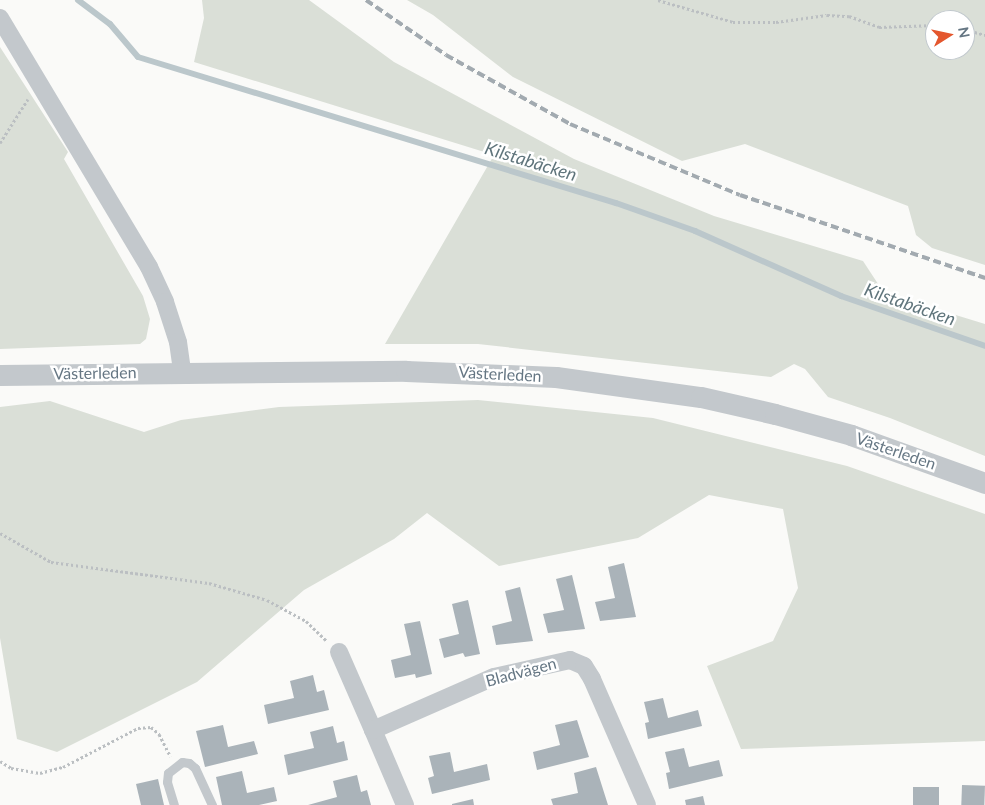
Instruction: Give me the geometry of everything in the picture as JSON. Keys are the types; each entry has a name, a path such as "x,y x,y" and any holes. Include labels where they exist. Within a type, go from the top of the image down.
{"street":[{"path":"0,18 149,267 165,302 178,342 182,372"},
{"name":"Västerleden","path":"0,375 406,371 556,377 701,397 775,414 859,438 985,483"},
{"path":"339,652 405,805"},
{"name":"Bladvägen","path":"372,730 494,677 570,660 584,666 592,679 646,805"}],"lane":[{"path":"174,805 167,782 174,765 190,762 195,768 212,805"}],"path":[{"path":"658,0 733,22 776,22 827,15 849,16 879,26 925,25"},
{"path":"0,143 39,82"},
{"path":"0,533 51,562 208,583 267,600 306,621 339,652"},
{"path":"0,761 11,768 40,773 62,767 138,728 151,727 159,734 174,765"}],"shaded area":[{"path":"202,0 309,0 394,62 574,159 714,216 863,261 884,293 985,324 985,456 890,418 828,397 805,369 794,364 771,377 478,344 385,344 494,155 194,62 204,18"},
{"path":"407,0 985,0 985,265 932,248 916,235 908,206 745,144 682,161 513,77 433,15"},
{"path":"0,47 68,152 64,159 143,296 150,319 146,339 140,344 0,349"},
{"path":"478,400 653,418 847,466 985,514 985,741 741,749 707,666 773,641 798,588 783,509 709,495 638,538 499,566 427,513 394,539 304,590 197,682 57,752 17,739 0,638 0,407 50,401 144,432 181,420 279,407"}],"building":[{"path":"624,563 636,617 600,621 595,602 615,598 608,567"},
{"path":"572,575 585,629 548,633 543,614 564,610 556,579"},
{"path":"520,587 533,641 496,645 492,626 512,621 505,591"},
{"path":"468,600 480,654 465,657 463,653 444,658 439,639 459,634 452,604"},
{"path":"420,621 432,674 416,678 415,674 395,678 391,660 411,655 404,624"},
{"path":"313,675 317,692 324,690 329,710 268,724 264,705 294,698 290,681"},
{"path":"663,698 668,718 698,710 702,726 648,739 645,723 649,722 644,702"},
{"path":"577,720 589,757 537,770 533,752 560,745 555,725"},
{"path":"223,725 228,747 254,741 258,754 205,767 196,731"},
{"path":"333,726 337,743 344,741 348,760 288,775 284,755 314,748 310,732"},
{"path":"684,748 689,767 719,760 723,776 669,789 666,773 670,772 665,752"},
{"path":"450,752 454,772 487,764 490,780 432,794 428,778 434,776 429,756"},
{"path":"596,767 608,805 553,805 551,799 578,793 574,773"},
{"path":"242,771 247,793 274,787 277,801 259,805 222,805 216,777"},
{"path":"357,775 361,792 367,790 371,805 308,805 337,797 333,781"},
{"path":"158,779 164,805 141,805 136,784"},
{"path":"962,785 985,786 984,805 961,805"},
{"path":"913,787 939,787 939,805 913,805"},
{"path":"703,796 705,805 686,805 685,800"},
{"path":"473,799 474,805 452,805 452,804"}],"waterway":[{"name":"Kilstabäcken","path":"78,0 110,24 138,57 616,203 695,231 841,296 985,346"}],"railway":[{"path":"366,0 446,55 570,124 740,195 985,278"}]}
